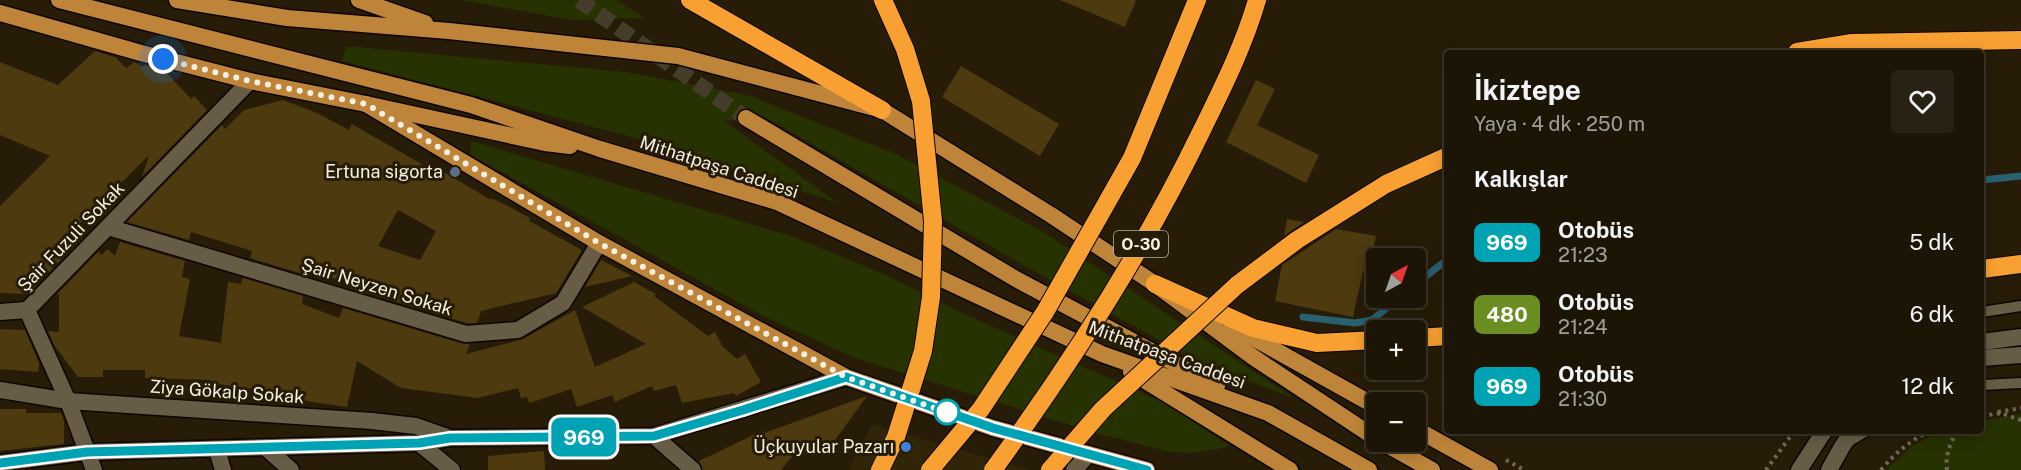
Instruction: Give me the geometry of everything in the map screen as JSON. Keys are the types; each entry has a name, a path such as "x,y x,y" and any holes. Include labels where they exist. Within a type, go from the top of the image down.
{"highway":[{"path":"690,0 882,110"},
{"path":"880,470 897,437 923,351 931,297 933,221 921,101 905,49 883,0"},
{"path":"930,470 981,409 1045,312 1132,158 1197,0"},
{"name":"O-30","path":"993,470 1049,391 1114,292 1178,179 1231,69 1257,0"},
{"path":"1811,50 1852,44 2021,40"},
{"path":"1852,44 2021,47"},
{"path":"1050,470 1103,409 1237,285 1297,240 1386,184 1444,158"},
{"path":"1984,269 2021,264"},
{"path":"1155,284 1253,328 1317,343 1366,341"},
{"path":"1426,337 1444,336"}],"main road":[{"name":"Mithatpaşa Caddesi","path":"59,0 471,105 600,149 777,202 1102,354 1268,414 1369,470"},
{"name":"Mithatpaşa Caddesi","path":"177,0 287,18 449,31 678,56 882,110 1051,215 1155,284 1253,357 1366,432"},
{"path":"359,0 449,31"},
{"path":"0,14 250,81 545,143 600,149"},
{"path":"366,104 599,243 846,377 993,428 1147,470"},
{"path":"746,118 1014,278 1268,414"},
{"path":"1155,284 1366,401"},
{"path":"1102,354 1290,470"},
{"path":"1426,435 1490,470"},
{"name":"Mithatpaşa Caddesi","path":"1400,452 1432,470"}],"street":[{"name":"Şair Fuzuli Sokak","path":"94,470 68,401 27,310 250,81"},
{"name":"Şair Neyzen Sokak","path":"108,227 466,334 518,330 563,303 599,243"},
{"path":"0,312 27,310"},
{"path":"1984,342 2021,337"},
{"path":"1984,358 2021,355"},
{"name":"Ziya Gökalp Sokak","path":"0,463 87,452 419,443 450,438 654,436 846,377"},
{"name":"Ziya Gökalp Sokak","path":"0,390 68,401 372,421 416,426 450,438"},
{"path":"1798,470 1822,434"},
{"path":"1830,470 1851,434"},
{"path":"654,436 693,470"},
{"path":"419,443 452,470"},
{"path":"266,448 291,470"},
{"path":"217,450 223,470"},
{"path":"1074,470 1089,454"}],"lane":[{"path":"1984,312 2021,306"},
{"path":"1984,385 2021,383"},
{"path":"1843,446 1862,434"}],"path":[{"path":"1984,416 2021,408"},
{"path":"1984,416 2001,413 2021,420"},
{"path":"1766,470 1791,434"},
{"path":"1881,470 1911,440 1923,434"},
{"path":"1947,470 1949,447 1957,434"}],"shaded area":[{"name":"Üçkuyular Pazarı","path":"872,424 1031,470 848,470"}],"green space":[{"path":"461,0 616,0 645,18 572,20"},
{"path":"346,46 627,72 751,96 896,154 1045,233 1294,398 1204,365 1016,261 763,116 724,121 838,203 643,140 342,61"},
{"path":"471,141 794,237 877,271 980,321 1165,403 1230,446 1188,453 1157,449 1105,436 855,358 765,317 471,155"},
{"path":"2021,414 2021,470 1886,470 1912,446 1935,434 1984,434 1984,421"}],"building":[{"path":"1060,0 1136,0 1125,27"},
{"path":"95,51 115,57 126,68 134,62 143,67 146,65 163,69 191,99 194,96 207,110 142,177 149,155 75,229 83,237 28,294 0,293 0,206 50,156 0,135 0,62 58,85"},
{"path":"961,66 1059,124 1040,156 942,97"},
{"path":"1256,80 1275,89 1257,125 1319,155 1306,183 1226,142"},
{"path":"283,100 317,113 349,130 352,124 425,166 427,162 491,200 491,198 510,207 530,218 529,221 582,250 556,293 481,311 477,323 467,323 350,288 352,284 307,269 306,275 250,258 252,251 191,232 189,240 127,222 222,125 225,129 244,110","holes":["398,210 436,231 420,260 378,246"]},
{"path":"1287,219 1304,222 1284,236"},
{"path":"1336,229 1376,236 1374,248 1366,248 1366,272 1363,271 1353,317 1275,301 1282,265"},
{"path":"120,242 185,261 182,277 190,279 179,336 221,343 228,282 241,284 243,278 303,296 302,304 339,318 343,308 463,344 470,344 466,354 523,339 575,310 595,367 646,344 582,307 634,282 656,294 654,296 708,336 715,332 723,347 737,359 745,354 761,382 736,396 734,393 682,403 676,385 654,391 652,386 615,402 612,395 577,407 571,389 529,403 527,397 521,398 518,388 478,398 401,388 357,361 347,407 285,398 286,394 211,383 211,380 145,378 145,370 103,370 103,377 78,377 54,345 48,331 59,332 59,294 57,294 98,252 102,255 107,249 115,256"},
{"path":"601,260 632,276 585,287"},
{"path":"0,329 25,330 39,363 38,372 0,369"},
{"path":"867,396 835,440 805,452 800,447 781,470 703,470 699,461 762,431 764,433"},
{"path":"0,409 26,409 26,413 61,413 64,421 64,444 0,451"},
{"path":"544,451 545,470 488,470 488,456"}],"waterway":[{"path":"1984,180 2021,176"},
{"path":"1426,276 1444,262"},
{"path":"1303,317 1355,323 1372,320 1387,308"}],"tunnel":[{"path":"579,0 746,118"}],"bus line":[{"name":"969","path":"0,463 87,452 419,443 450,438 654,436 846,377 993,428 1147,470"}],"place":[{"name":"Ertuna sigorta","path":"455,172"},
{"name":"Üçkuyular Pazarı","path":"906,447"}],"route":[{"path":"163,59 250,81 366,104 599,243 846,377 951,414 947,412"}]}
